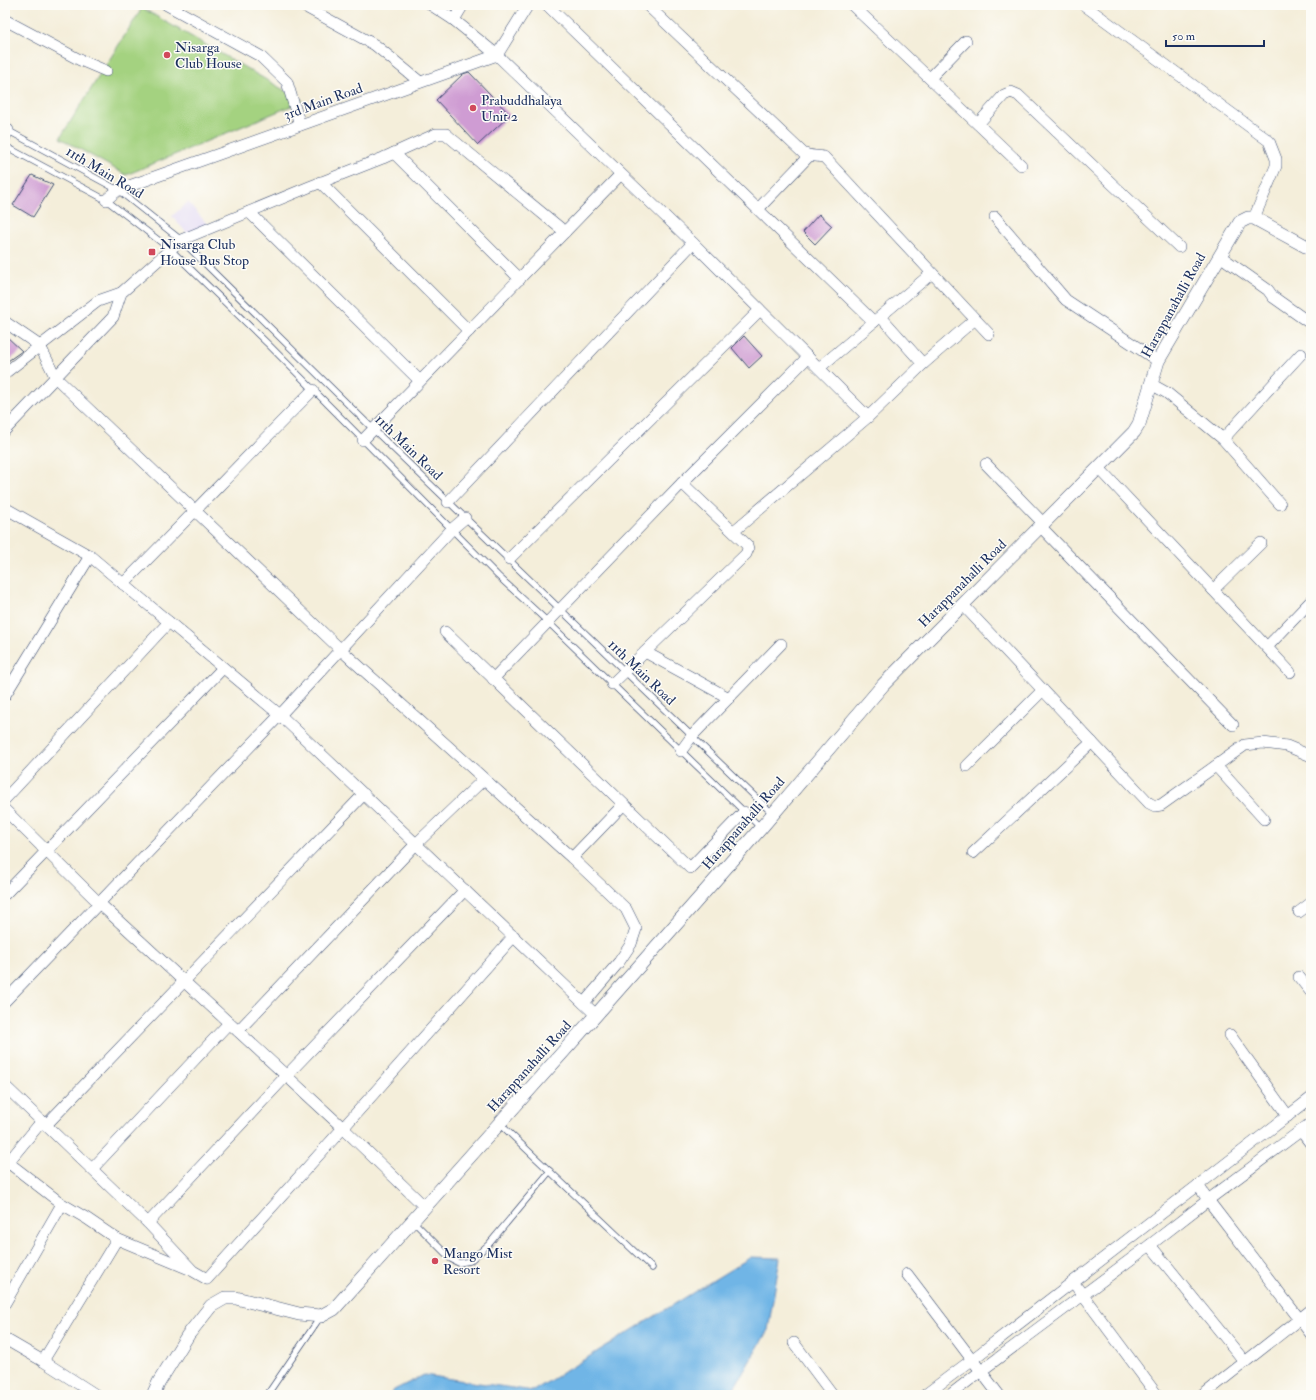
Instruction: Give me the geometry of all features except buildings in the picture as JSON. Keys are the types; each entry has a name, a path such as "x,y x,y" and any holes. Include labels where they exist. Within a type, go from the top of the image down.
{"street":[{"path":"167,5 260,56 287,82 300,125"},
{"path":"302,5 375,45 420,82"},
{"path":"432,5 454,20 497,55 620,175 693,243 868,416"},
{"path":"454,20 463,5"},
{"path":"497,55 528,5"},
{"path":"547,5 758,209 877,319 923,364"},
{"path":"647,5 803,154 824,157 989,334"},
{"path":"852,5 1021,165"},
{"path":"1084,5 1099,9 1269,141 1276,159 1276,166 1254,218 1311,249"},
{"path":"5,20 80,60 106,71"},
{"path":"930,78 966,42"},
{"name":"3rd Main Road","path":"106,200 118,190 497,55"},
{"path":"978,124 1004,95 1011,92 1018,95 1179,246"},
{"path":"5,373 98,301 121,293 182,240 320,182 394,153 436,134 446,134 565,232"},
{"path":"394,153 520,279"},
{"path":"758,209 809,156"},
{"path":"363,440 620,175"},
{"path":"320,182 469,331"},
{"path":"249,212 420,381"},
{"path":"995,218 1066,300 1158,361"},
{"name":"Harappanahalli Road","path":"321,1316 334,1309 425,1207 761,828 883,685 1130,437 1139,424 1158,361 1240,222 1248,218 1254,218"},
{"path":"448,502 693,243"},
{"path":"1220,256 1268,290 1273,297 1307,321"},
{"path":"819,368 932,273"},
{"path":"5,430 113,317 121,293"},
{"path":"508,559 760,310"},
{"path":"734,531 868,416 975,318"},
{"path":"5,322 40,346 56,378 340,649 572,858 626,909 636,929 631,944 619,962 584,1003"},
{"path":"1223,439 1301,354"},
{"path":"493,679 682,483 808,357"},
{"path":"1151,384 1167,392 1223,439 1280,504"},
{"path":"123,584 313,390"},
{"path":"986,464 1042,526 1233,725"},
{"path":"1099,468 1290,672"},
{"path":"612,684 746,554 748,549 747,545 734,531 682,483"},
{"path":"6,511 90,556 280,715 596,1015"},
{"path":"5,1001 280,715 452,529 465,518"},
{"path":"1213,590 1261,543"},
{"path":"5,695 90,556"},
{"path":"1266,647 1311,601"},
{"path":"963,605 1149,803 1155,806 1161,805 1245,746 1263,743 1287,746 1311,756"},
{"path":"5,799 169,622"},
{"path":"445,632 690,868 744,812"},
{"path":"681,750 692,736 781,644"},
{"path":"645,652 729,698"},
{"path":"5,894 223,668"},
{"path":"967,766 1043,690"},
{"path":"973,853 1092,742"},
{"path":"1216,766 1264,819"},
{"path":"238,1031 416,844 484,779"},
{"path":"364,794 185,982 6,1163 62,1204 117,1239 193,1271 207,1280 514,936"},
{"path":"572,858 623,805"},
{"path":"5,810 99,903 343,1128 425,1207"},
{"path":"148,1222 465,890"},
{"path":"1299,912 1311,903"},
{"path":"1299,977 1311,992"},
{"path":"92,1169 228,1023"},
{"path":"1230,1035 1288,1116"},
{"path":"5,1086 148,1222 193,1271"},
{"path":"925,1395 973,1360 1311,1098"},
{"path":"950,1395 1311,1123"},
{"path":"1301,1131 1311,1144"},
{"path":"1198,1185 1311,1334"},
{"path":"5,1303 62,1204"},
{"path":"43,1361 117,1239"},
{"path":"1150,1245 1245,1362"},
{"path":"907,1274 999,1395"},
{"path":"1073,1282 1084,1294 1157,1395"},
{"path":"153,1395 159,1382 188,1335 212,1306 225,1298 236,1298 300,1314 321,1316"},
{"path":"1203,1395 1311,1310"},
{"path":"5,1339 96,1395"},
{"path":"794,1343 833,1395"}],"lane":[{"name":"11th Main Road","path":"6,132 118,190 182,240 448,502 560,608 772,814"},
{"name":"11th Main Road","path":"5,146 106,200 170,249 269,345 498,576 548,622 761,828"},
{"path":"499,1123 652,1268"},
{"path":"413,1220 451,1259 459,1262 470,1261 489,1244 550,1171"},
{"path":"267,1395 321,1316"}],"shaded area":[{"path":"188,202 208,225 192,239 172,216"}],"green space":[{"name":"Nisarga Club House","path":"142,8 303,101 126,175 60,138"}],"water":[{"path":"751,1257 780,1258 768,1330 730,1395 390,1395 394,1390 424,1375 533,1391"}],"place":[{"name":"Nisarga Club House","path":"167,55"},
{"name":"Prabuddhalaya Unit 2","path":"473,108"},
{"name":"Nisarga Club House Bus Stop","path":"152,252"},
{"name":"Mango Mist Resort","path":"435,1261"}]}
